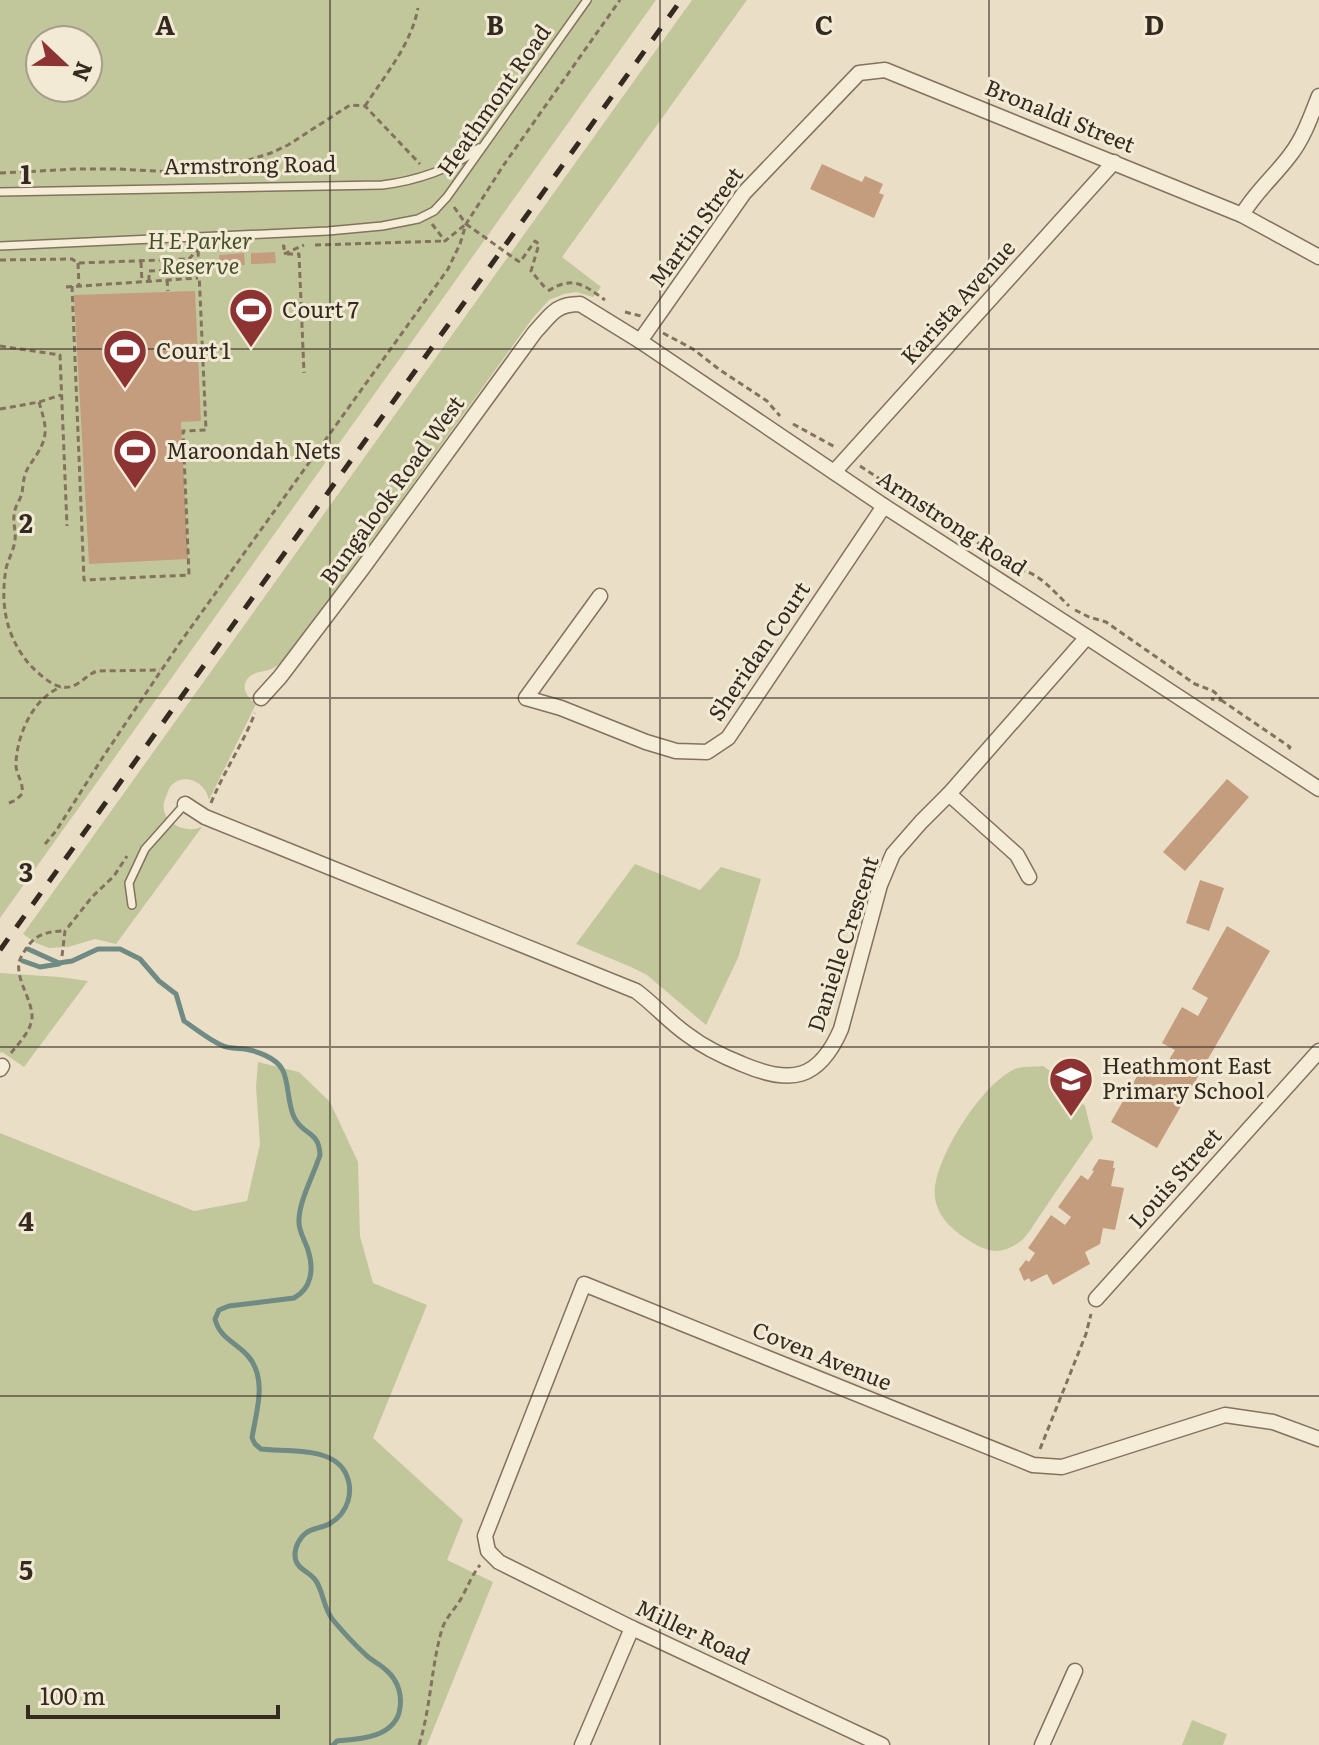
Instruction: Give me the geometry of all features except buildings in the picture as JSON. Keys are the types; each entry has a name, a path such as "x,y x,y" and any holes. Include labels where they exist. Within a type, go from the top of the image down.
{"street":[{"name":"Bronaldi Street","path":"859,73 885,70 1242,215 1319,257"},
{"name":"Martin Street","path":"640,341 744,193 859,73"},
{"path":"1242,215 1250,201 1291,154 1305,131 1319,96"},
{"name":"Karista Avenue","path":"834,472 1114,162"},
{"name":"Armstrong Road","path":"558,307 580,304 640,341 884,506 1319,789"},
{"name":"Bungalook Road West","path":"261,698 362,569 535,332 558,307"},
{"name":"Sheridan Court","path":"600,596 526,698 676,751 707,752 728,738 884,506"},
{"name":"Danielle Crescent","path":"185,804 205,817 636,991 710,1051 756,1071 786,1078 820,1064 833,1048 841,1029 880,885 893,854 1087,637"},
{"path":"949,794 1017,855 1029,877"},
{"name":"Louis Street","path":"1096,1299 1319,1051"},
{"name":"Coven Avenue","path":"488,1551 485,1536 584,1284 1033,1465 1062,1467 1225,1415 1273,1422 1319,1439"},
{"name":"Miller Road","path":"488,1551 499,1562 851,1739 882,1745"},
{"path":"582,1745 632,1628"},
{"path":"1042,1745 1075,1671"}],"lane":[{"name":"Heathmont Road","path":"426,215 447,197 587,0"},
{"name":"Armstrong Road","path":"0,192 382,185 429,174 463,159 489,138"},
{"path":"0,246 328,231 396,224 426,215"},
{"path":"132,905 129,883 145,849 185,804"}],"path":[{"path":"45,844 162,670 448,269 466,224 503,166 620,0"},
{"path":"365,106 407,42 418,8"},
{"path":"0,173 104,169 211,172 280,149 350,105 365,106 429,174"},
{"path":"447,197 466,224 520,262 535,241 539,244 531,271 558,307"},
{"path":"426,215 445,241"},
{"path":"284,254 304,245 445,241 466,224"},
{"path":"269,246 284,246 284,254"},
{"path":"149,281 149,271 189,270 189,259 198,249 199,278 202,398 206,430 183,431 189,575 84,580 69,287 199,278"},
{"path":"284,254 299,254 304,373"},
{"path":"0,260 72,259 78,263 189,259"},
{"path":"141,261 142,282"},
{"path":"78,263 79,286"},
{"path":"167,280 168,291"},
{"path":"548,291 567,283 580,282 612,305"},
{"path":"623,312 636,314 693,349 767,401 784,420 836,448 868,473 1009,564 1031,572 1068,605 1106,622 1195,684 1213,691 1221,700 1206,697"},
{"path":"0,346 60,355 67,526"},
{"path":"0,409 61,395"},
{"path":"39,402 45,440 24,476 22,493 13,517 15,541 5,570 2,592 2,611 13,642 39,673 61,687 70,688 97,671 162,670"},
{"path":"1195,684 1200,691"},
{"path":"9,803 22,794 23,785 15,766 26,722 52,691 61,687"},
{"path":"205,817 219,783 245,738 261,698"},
{"path":"62,956 65,931 92,897 114,876 128,854"},
{"path":"1,1068 29,1029 32,1015 18,962 28,944 38,935 65,931"},
{"path":"1033,1465 1086,1334 1096,1299"},
{"path":"419,1745 435,1656 444,1625 488,1551"}],"green space":[{"name":"H E Parker Reserve","path":"0,0 656,0 0,918"},
{"path":"692,0 747,0 562,257 601,287 593,297 576,292 549,300 532,319 287,659 247,680 246,692 256,704 209,800 199,784 187,779 175,782 165,799 164,810 169,820 183,828 202,827 116,944 95,939 68,947 49,948 23,934"},
{"path":"635,864 700,890 721,867 761,879 738,958 706,1025 647,975 576,944"},
{"path":"0,973 88,981 24,1067 0,1053"},
{"path":"258,1062 299,1072 330,1102 358,1162 360,1236 373,1283 427,1305 373,1438 463,1520 447,1560 493,1582 427,1745 0,1745 0,1133 194,1211 247,1201 260,1144 256,1087"},
{"path":"1043,1066 1060,1078 1085,1106 1093,1138 1025,1237 1007,1249 985,1249 954,1230 940,1212 935,1198 941,1164 962,1124 990,1088 1018,1068"},
{"path":"1192,1720 1227,1734 1223,1745 1182,1745"}],"waterway":[{"path":"28,949 59,963 72,961 98,949 120,949 140,959 159,981 176,994 184,1021 221,1045 255,1051 279,1065 286,1079 294,1117 317,1141 320,1155 304,1196 299,1220 311,1264 305,1289 294,1298 229,1306 219,1310 215,1319 224,1336 248,1356 258,1375 259,1396 252,1438 255,1444 261,1449 319,1454 338,1464 348,1479 349,1494 345,1508 336,1520 304,1535 297,1545 295,1559 316,1581 333,1620 394,1679 400,1701 399,1713 389,1728 373,1736 337,1741 333,1745"},
{"path":"23,961 40,967 59,964"}],"railway":[{"path":"0,950 681,0"}],"place":[{"name":"Court 7","path":"251,349"},
{"name":"Court 1","path":"125,390"},
{"name":"Maroondah Nets","path":"135,490"},
{"name":"Heathmont East Primary School","path":"1071,1118"}]}
